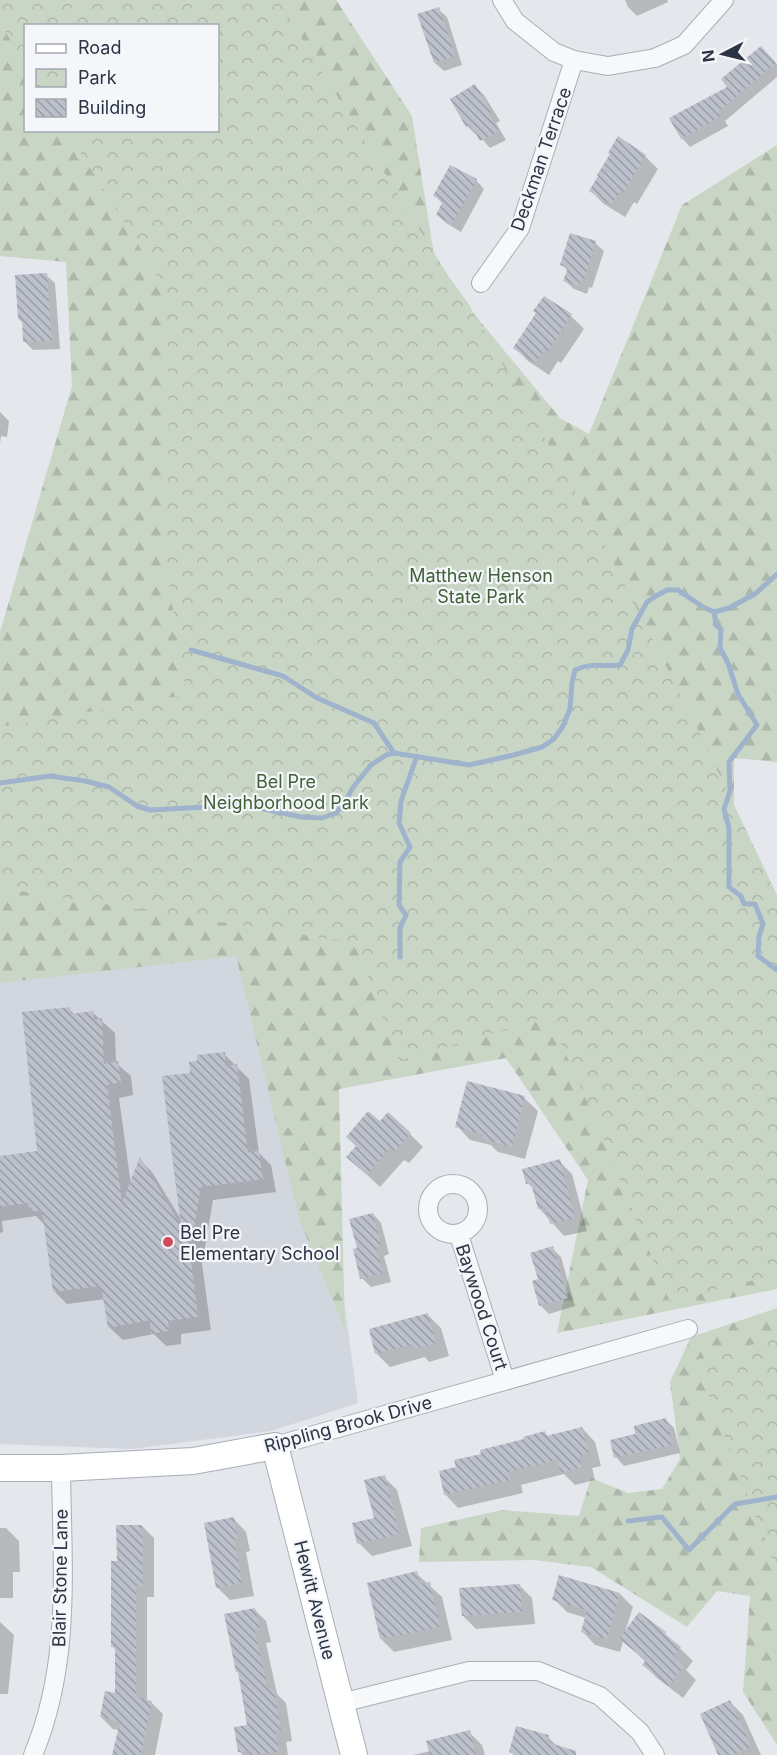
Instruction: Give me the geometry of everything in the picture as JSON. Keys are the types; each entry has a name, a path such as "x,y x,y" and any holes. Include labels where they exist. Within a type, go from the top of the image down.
{"street":[{"path":"502,0 515,21 554,52 574,60 608,66 655,58 684,45 724,0"},
{"name":"Deckman Terrace","path":"481,284 520,228 574,60"},
{"name":"Baywood Court","path":"459,1234 505,1380"},
{"name":"Rippling Brook Drive","path":"0,1468 61,1468 193,1461 275,1446 688,1329"},
{"name":"Hewitt Avenue","path":"275,1446 354,1755"},
{"name":"Blair Stone Lane","path":"33,1755 43,1732 58,1671 63,1617 61,1468"},
{"path":"341,1703 469,1671 538,1671 600,1696 640,1732 655,1755"}],"shaded area":[{"name":"Bel Pre Elementary School","path":"0,887 359,943 314,1082 358,1403 271,1431 132,1449 0,1444"}],"green space":[{"name":"Bel Pre Neighborhood Park","path":"0,0 336,0 412,116 436,268 560,418 589,434 682,205 777,145 777,762 734,758 734,841 777,949 777,1289 557,1333 588,1180 506,1058 339,1089 345,1330 299,1219 236,956 0,983 0,632 72,386 66,262 0,256"},
{"name":"Matthew Henson State Park","path":"0,0 278,0 449,277 468,303 594,525 692,717 777,895 777,1274 670,1302 604,1140 549,1016 399,1061 356,943 0,888 0,727 186,695 167,571 169,368 165,288 68,132 219,132 219,24 24,24 24,62 0,23"},
{"path":"777,1308 777,1745 743,1692 750,1596 717,1591 687,1627 591,1567 534,1560 419,1562 421,1528 502,1510 579,1516 591,1478 628,1493 662,1489 680,1459 670,1382 691,1337"},
{"path":"777,1338 777,1571 695,1360"}],"building":[{"path":"439,7 455,56 434,63 417,14"},
{"path":"761,46 776,63 718,112 720,117 681,139 669,118 727,87 721,79"},
{"path":"475,84 492,112 489,114 499,131 480,141 470,124 466,127 450,99"},
{"path":"618,136 646,155 624,192 621,190 611,205 589,191"},
{"path":"450,165 477,179 452,224 436,215 443,201 433,196"},
{"path":"570,233 596,241 584,280 581,279 578,286 563,281 568,268 560,265"},
{"path":"47,273 52,341 23,342 22,319 18,319 15,275"},
{"path":"544,296 572,314 548,351 545,349 535,363 513,348 536,313 533,311"},
{"name":"Bel Pre Elementary School","path":"70,1007 71,1014 93,1011 94,1020 102,1018 104,1064 118,1061 121,1082 107,1085 122,1202 140,1157 181,1226 162,1076 190,1073 189,1062 197,1061 197,1055 225,1052 226,1066 237,1064 248,1152 259,1151 263,1179 201,1187 190,1250 198,1317 168,1321 169,1331 151,1334 150,1320 108,1328 101,1286 53,1292 42,1210 30,1212 28,1203 0,1207 0,1156 37,1151 22,1012"},
{"path":"467,1081 525,1096 512,1147 483,1139 484,1135 455,1127"},
{"path":"368,1111 380,1121 388,1112 411,1133 395,1151 390,1148 367,1175 346,1157 356,1146 346,1137"},
{"path":"560,1159 575,1218 550,1224 545,1207 538,1209 531,1183 526,1184 522,1169"},
{"path":"373,1213 381,1246 376,1247 383,1273 360,1279 353,1249 357,1248 349,1219"},
{"path":"553,1246 568,1298 539,1306 532,1281 538,1279 530,1253"},
{"path":"428,1313 436,1343 414,1349 413,1344 375,1354 369,1329"},
{"path":"666,1418 672,1445 614,1458 610,1440 635,1434 634,1426"},
{"path":"582,1427 589,1453 579,1456 582,1467 560,1473 557,1460 509,1472 511,1480 444,1495 439,1471 456,1467 454,1460 481,1454 480,1450 545,1431 546,1436"},
{"path":"385,1475 399,1534 357,1544 352,1523 374,1518 364,1480"},
{"path":"234,1517 238,1539 234,1539 242,1583 216,1588 204,1523"},
{"path":"116,1525 142,1525 143,1586 136,1586 136,1697 152,1701 141,1755 112,1755 120,1722 100,1717 105,1691 115,1693 115,1647 111,1647 111,1561 117,1561"},
{"path":"417,1571 419,1584 430,1582 440,1627 380,1639 367,1583"},
{"path":"559,1575 620,1593 607,1639 581,1632 587,1610 552,1600"},
{"path":"520,1584 522,1612 462,1616 459,1588"},
{"path":"255,1608 260,1630 255,1631 268,1690 274,1689 281,1730 275,1731 279,1752 249,1755 249,1751 238,1752 234,1727 247,1725 238,1672 236,1672 224,1614"},
{"path":"639,1612 666,1632 665,1634 681,1647 673,1657 684,1666 669,1686 642,1665 646,1660 619,1639"},
{"path":"730,1700 751,1747 734,1755 718,1755 700,1714"},
{"path":"516,1726 549,1735 547,1742 576,1751 576,1755 519,1755 509,1752"},
{"path":"470,1730 476,1755 430,1755 426,1741"}],"waterway":[{"path":"0,783 50,776 109,787 137,806 150,810 250,806 301,817 322,818 336,813 371,765 386,755 394,753 469,765 542,747 554,739 563,726 570,709 575,670 592,665 620,665 628,650 632,629 647,602 667,590 678,590 714,612 729,608 755,594 777,574"},
{"path":"714,612 716,625 721,629 720,648 728,663 738,694 757,725 729,762 730,791 724,809 729,828 729,887 741,896 744,904 755,904 763,924 759,936 758,956 777,970"},
{"path":"191,650 283,676 317,698 374,723 394,753"},
{"path":"400,957 400,928 406,915 399,905 400,862 410,847 399,823 401,801 417,756"},
{"path":"628,1521 662,1517 689,1550 735,1504 777,1497"}],"place":[{"name":"Bel Pre Elementary School","path":"168,1242"}]}
